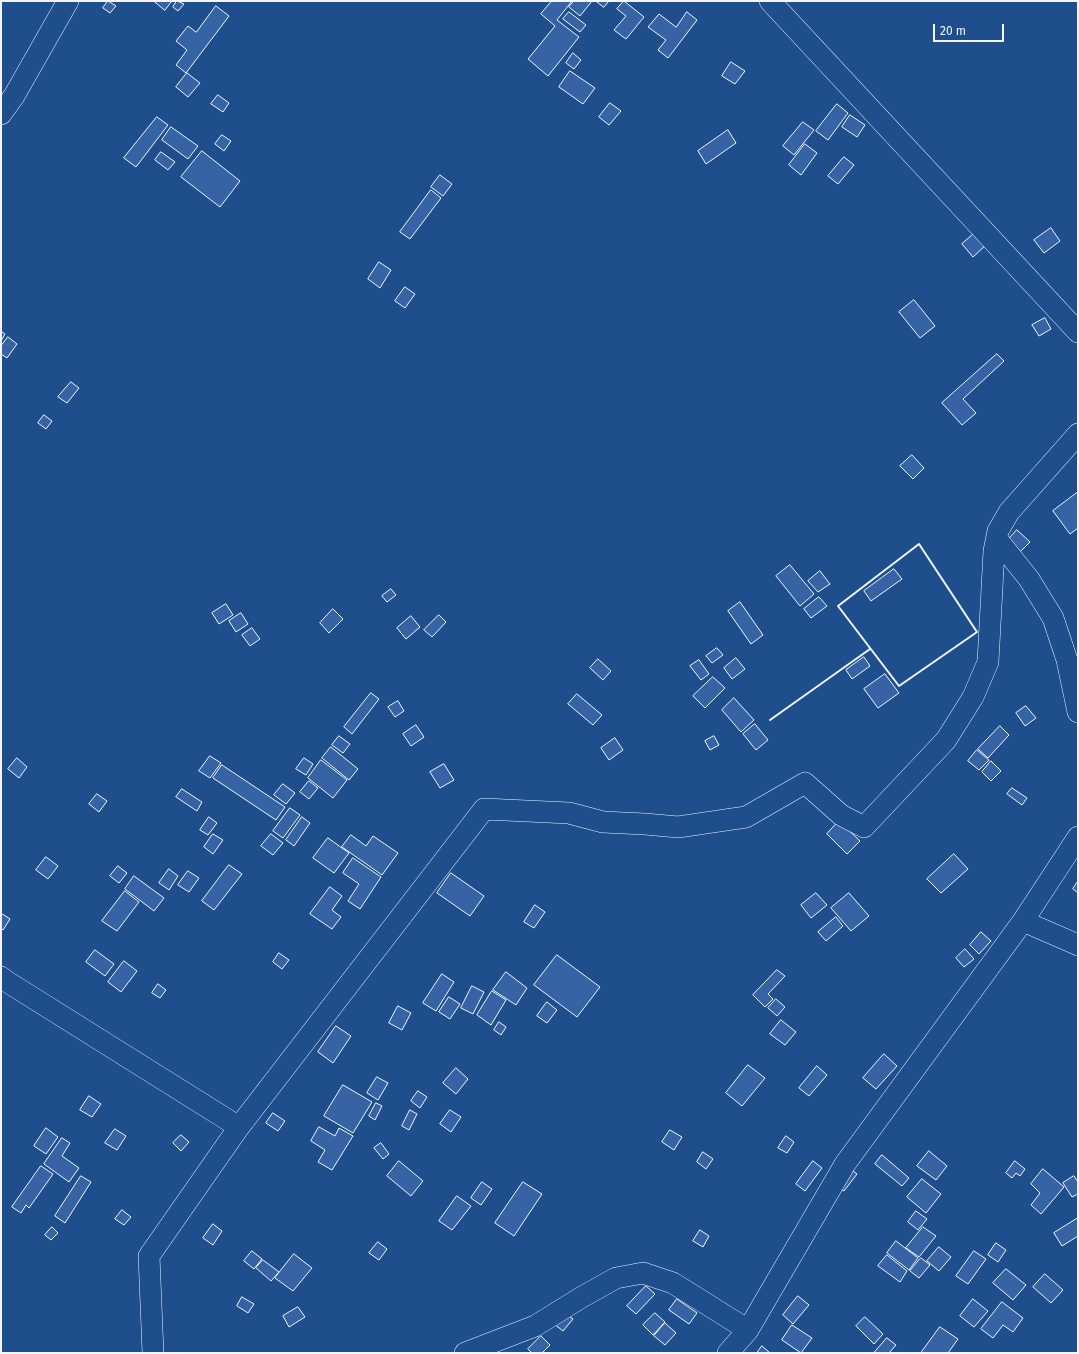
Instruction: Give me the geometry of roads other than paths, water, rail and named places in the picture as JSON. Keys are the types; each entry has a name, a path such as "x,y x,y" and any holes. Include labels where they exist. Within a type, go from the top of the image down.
{"street":[{"path":"1,114 14,96 68,1"},
{"path":"770,1 1078,332"},
{"path":"152,1353 149,1256 239,1127 484,809 569,814 603,822 678,827 746,817 805,783 841,815 864,827 946,740 973,697 988,662 994,551 998,531 1009,512 1078,434"},
{"path":"997,539 1029,579 1053,618 1067,660 1078,712"},
{"path":"728,1353 748,1330 845,1164 1023,922 1078,837"},
{"path":"1023,922 1078,945"},
{"path":"2,982 239,1127"},
{"path":"465,1353 535,1326 616,1278 643,1273 673,1283 748,1330"}]}
